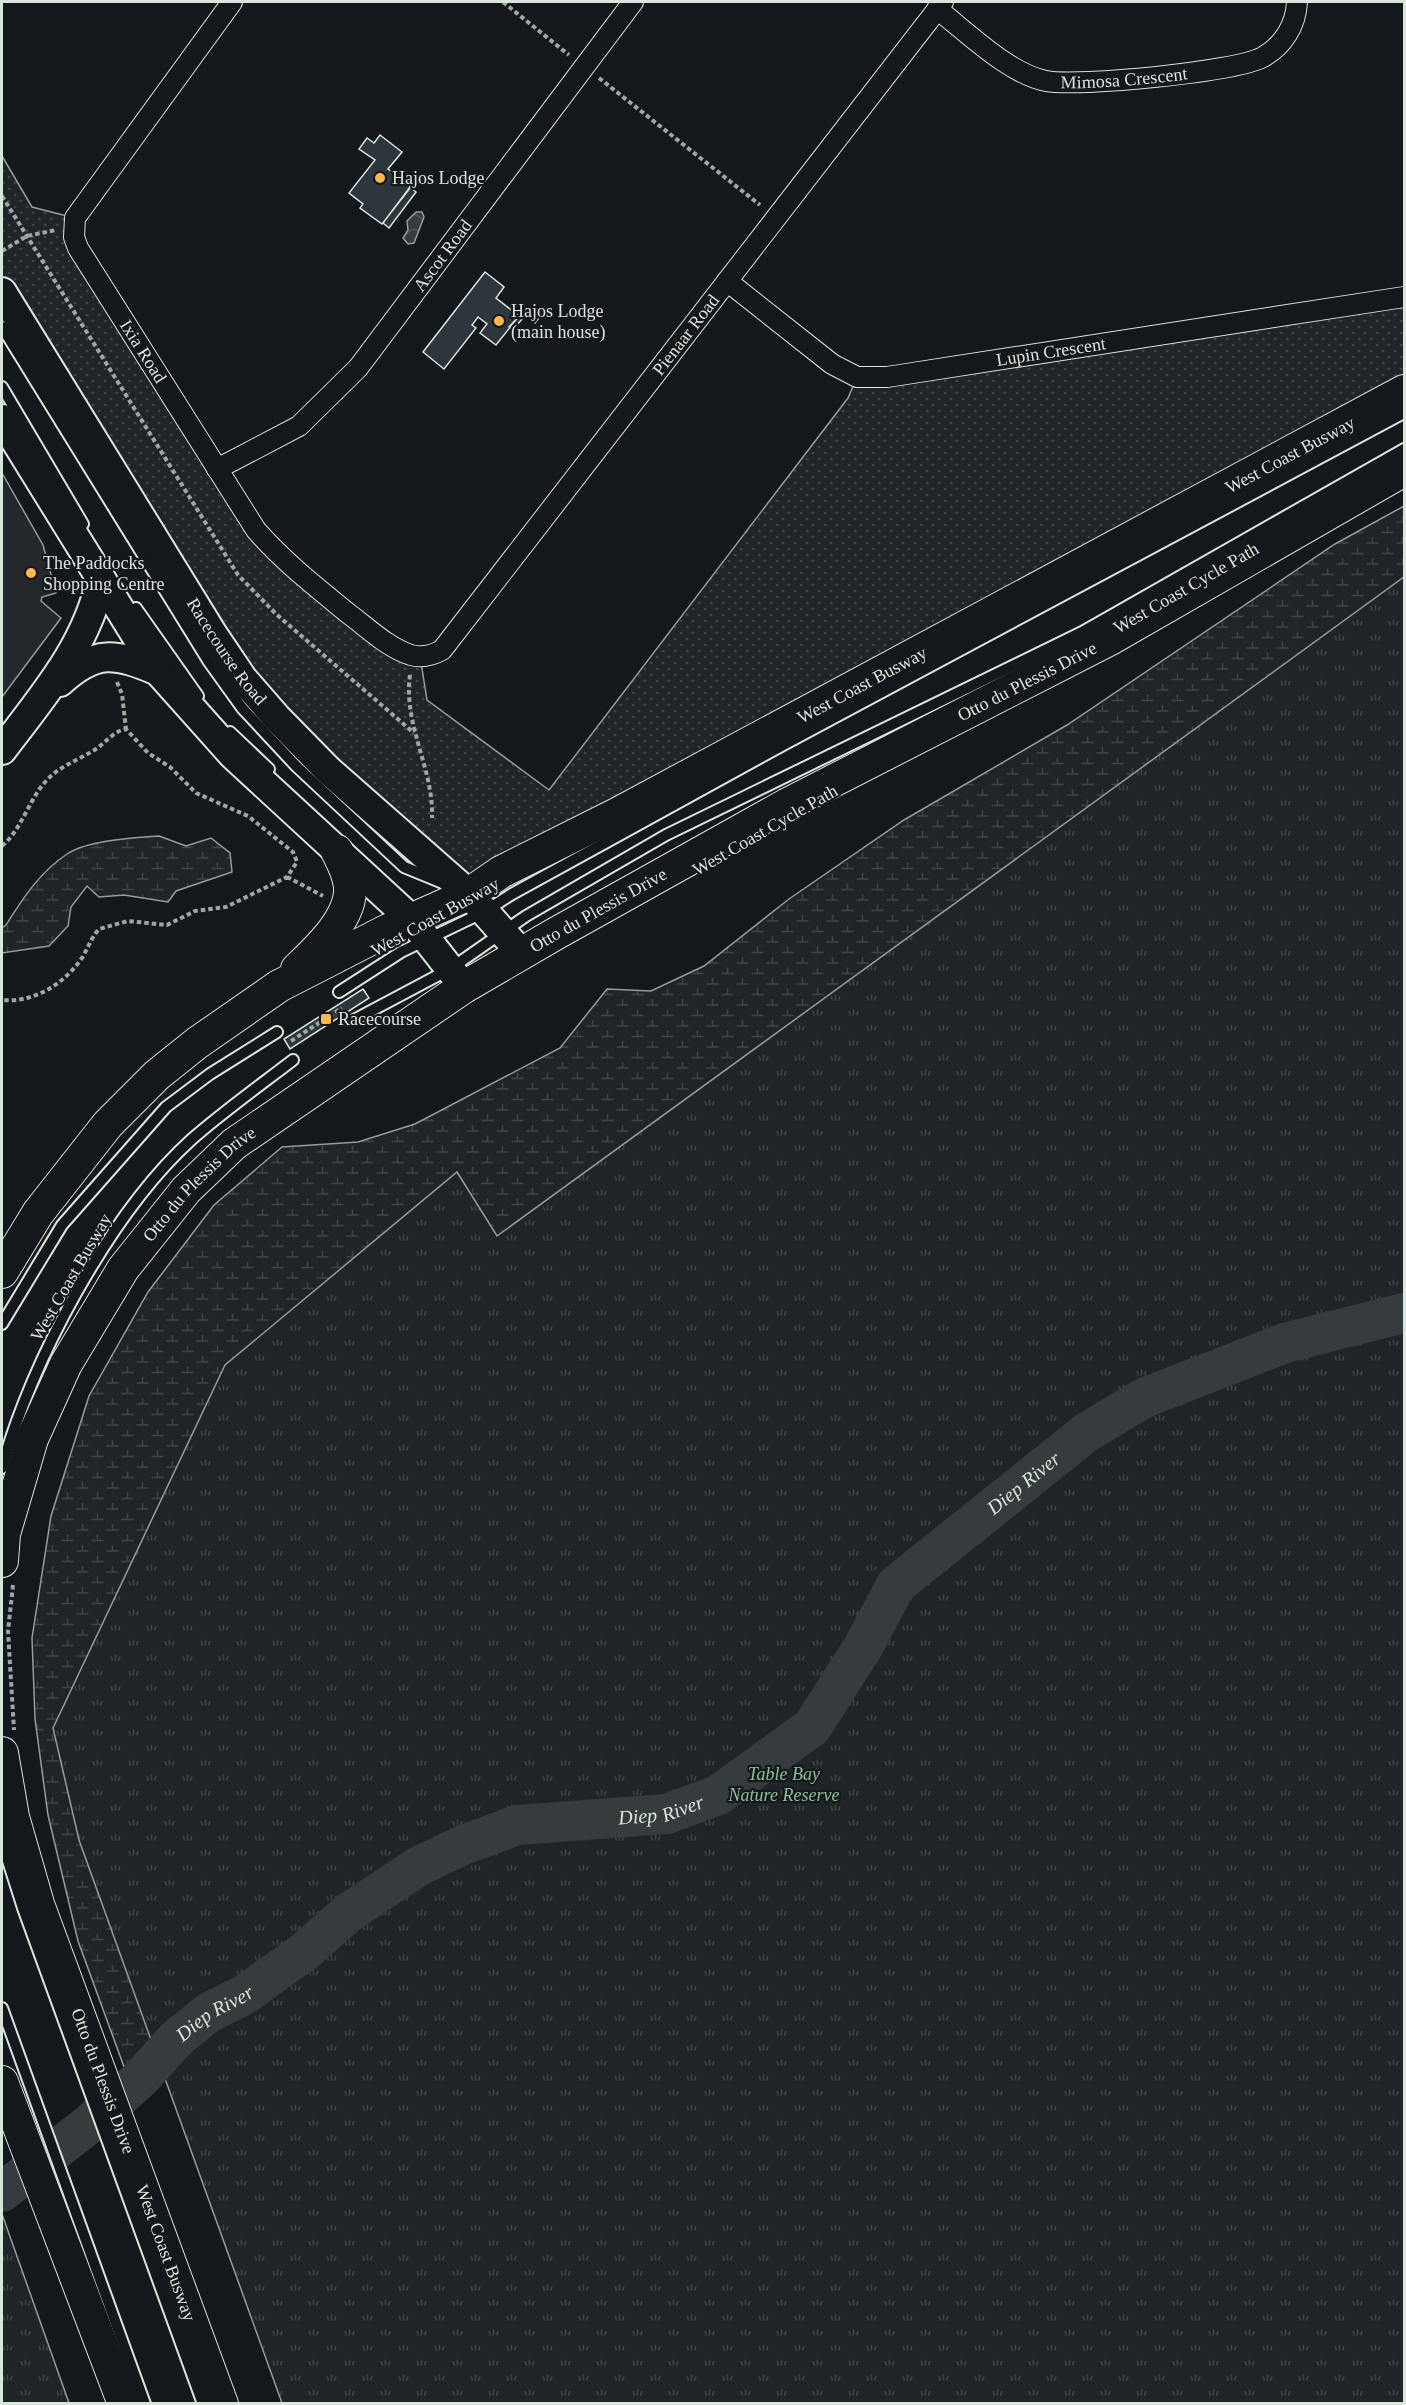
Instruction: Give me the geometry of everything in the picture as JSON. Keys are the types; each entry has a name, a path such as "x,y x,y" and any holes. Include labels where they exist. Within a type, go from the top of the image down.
{"main road":[{"name":"Racecourse Road","path":"2,292 212,633 243,679 328,770 494,923"},
{"name":"Otto du Plessis Drive","path":"7,1573 4,1534 32,1438 66,1365 123,1269 186,1190 234,1144 457,978 494,923 501,872 638,803 1404,392"},
{"path":"2,419 158,671 233,755 351,855 457,978"},
{"name":"Otto du Plessis Drive","path":"2,1272 38,1213 108,1124 157,1075 197,1042 279,986 418,930 494,923 786,805 1112,638 1404,470"},
{"path":"2,750 46,694 84,634 96,604 101,579"},
{"path":"46,694 79,665 93,658 111,656 121,658 158,671"},
{"path":"279,986 313,954 345,909 350,889 351,855"},
{"name":"Otto du Plessis Drive","path":"8,1745 13,1817 54,1969 222,2403"},
{"path":"2,2082 124,2403"}],"street":[{"path":"73,227 75,218 232,2"},
{"name":"Ascot Road","path":"218,469 300,426 358,368 633,2"},
{"name":"Mimosa Crescent","path":"940,5 1016,70 1046,81 1101,81 1235,66 1262,58 1279,46 1290,28 1296,13 1297,2"},
{"name":"Pienaar Road","path":"416,656 432,655 442,650 940,5"},
{"name":"Ixia Road","path":"73,227 78,249 218,469 237,505 281,559 394,648 416,656"},
{"name":"Lupin Crescent","path":"727,281 832,364 857,377 887,377 1404,297"}],"lane":[{"path":"2,327 209,662 242,708 296,766 404,867 494,923 666,835 1082,632 1404,449"},
{"path":"2,387 92,538"},
{"name":"West Coast Busway","path":"494,923 522,888 793,740 1404,413"},
{"path":"128,596 204,703"},
{"path":"224,726 280,780"},
{"name":"West Coast Busway","path":"339,992 401,952 418,930"},
{"path":"354,1020 457,978"},
{"name":"West Coast Busway","path":"2,1324 62,1225 166,1107 210,1074 277,1032"},
{"name":"West Coast Busway","path":"2,1468 12,1429 44,1356 100,1254 131,1209 164,1167 191,1140 293,1060"},
{"name":"West Coast Busway","path":"2,1842 54,1969 203,2403"},
{"path":"2,2008 145,2403"}],"path":[{"path":"503,2 775,217"},
{"path":"2,196 238,574 276,615 414,733"},
{"path":"2,251 27,236 73,227"},
{"path":"416,656 408,709 433,800 432,818"},
{"path":"2,1000 30,997 52,988 81,958 99,929 128,921 167,925 195,911 226,907 287,877 297,862 293,852 248,816 196,793 170,767 148,753 126,729 122,694 114,679"},
{"path":"2,846 10,838 30,804 52,775 96,748 119,730 126,729"},
{"path":"287,877 315,894 332,898"},
{"path":"7,1573 12,1716 8,1745"}],"green space":[{"path":"2,156 32,207 75,218 73,227 281,559 420,656 427,700 549,790 848,398 857,377 1404,297 1404,391 469,894 277,718 2,292"},
{"path":"1404,506 1404,1304 190,2010 147,2051 127,2075 78,1941 48,1815 35,1719 32,1638 51,1516 89,1396 148,1292 214,1205 282,1147 358,1142 415,1124 560,1048 607,989 651,991 704,966 789,899 904,820 1067,725 1335,544"},
{"name":"Table Bay Nature Reserve","path":"1404,577 1404,2403 282,2403 79,1840 53,1728 225,1365 457,1172 497,1236"},
{"path":"159,836 186,846 211,838 230,853 232,872 176,891 168,902 124,895 99,897 87,886 71,907 68,926 49,946 2,953 2,928 33,886 57,861 76,849 111,840"},
{"path":"2,2214 69,2403 2,2403"}],"shaded area":[{"name":"The Paddocks Shopping Centre","path":"2,473 43,545 56,593 42,597 41,601 61,618 2,697"}],"water":[{"path":"416,212 422,212 424,217 414,243 408,244 403,238 408,230 407,221"}],"building":[{"name":"Hajos Lodge","path":"380,135 402,152 388,169 411,187 382,224 360,208 363,204 349,193 375,160 359,149 367,138 374,143"},
{"path":"410,187 416,192 389,228 383,223"},
{"name":"Hajos Lodge (main house)","path":"485,272 504,287 496,298 519,316 496,345 480,333 487,324 478,317 472,325 476,328 444,369 423,352"},
{"path":"534,309 541,315 535,323 528,317"},
{"path":"519,316 522,319 513,330 509,327"},
{"name":"Racecourse","path":"363,989 369,998 290,1049 284,1039"}],"waterway":[{"name":"Diep River","path":"2,2192 88,2125 140,2079 176,2039 208,2013 244,1995 304,1952 348,1913 419,1866 463,1845 517,1825 667,1814 718,1795 812,1727 863,1647 896,1585 1087,1432 1144,1398 1285,1343 1404,1313"}],"place":[{"name":"Hajos Lodge","path":"380,178"},
{"name":"Hajos Lodge (main house)","path":"499,321"},
{"name":"The Paddocks Shopping Centre","path":"31,573"},
{"name":"Racecourse","path":"326,1019"}]}
